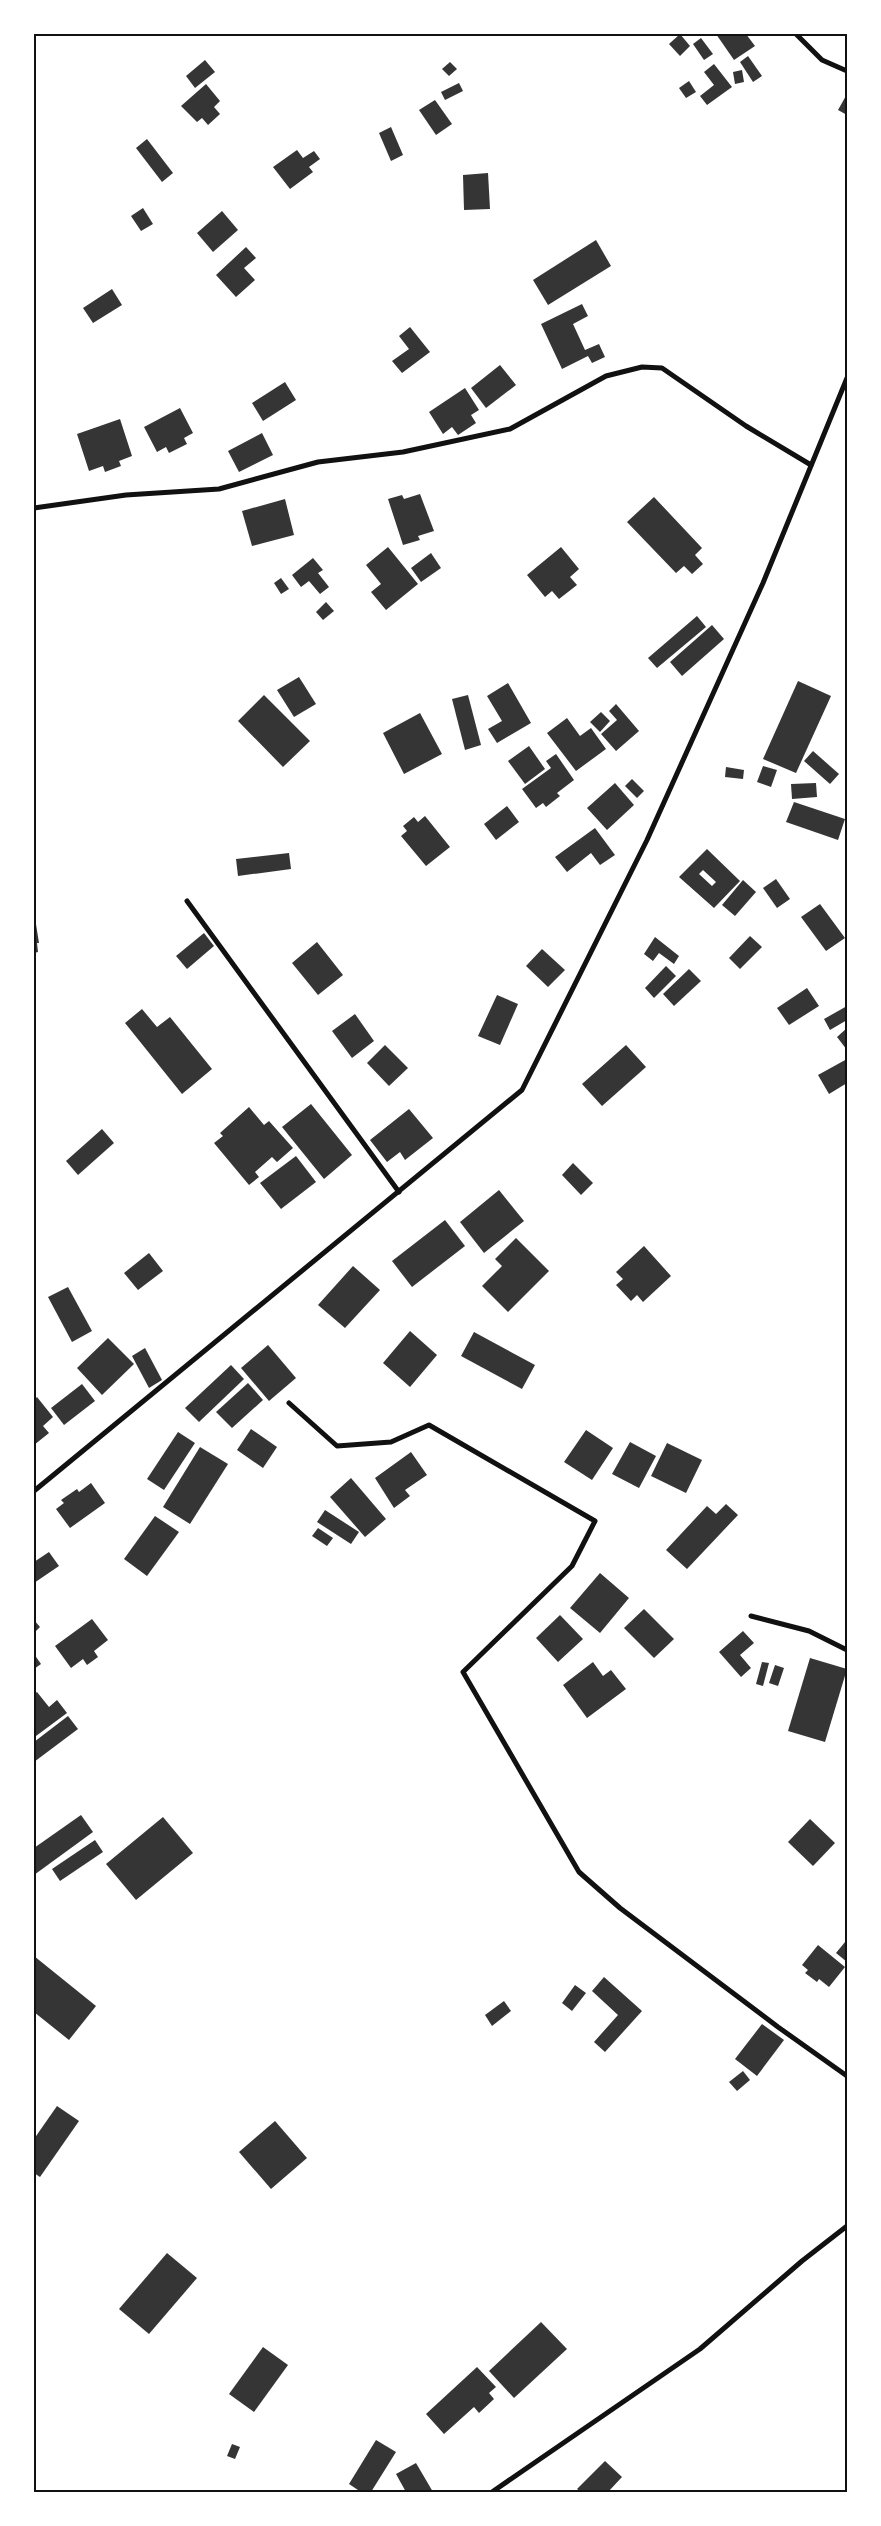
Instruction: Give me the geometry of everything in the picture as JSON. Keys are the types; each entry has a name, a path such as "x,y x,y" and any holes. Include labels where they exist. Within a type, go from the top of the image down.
{"street":[{"path":"796,34 822,60 847,72"},
{"path":"34,508 126,495 219,489 318,462 403,452 510,429 606,376 642,367 662,368 746,426 811,465"},
{"path":"34,1491 522,1090 647,840 763,583 847,378"},
{"path":"187,902 399,1192"},
{"path":"289,1404 337,1446 391,1442 429,1425 595,1521 572,1566 463,1672 579,1872 620,1908 778,2027 847,2076"},
{"path":"751,1616 809,1631 847,1650"},
{"path":"492,2492 700,2348 802,2261 847,2226"}],"building":[{"path":"680,34 690,46 680,56 669,44"},
{"path":"716,34 746,34 755,46 734,60"},
{"path":"701,38 713,54 704,60 693,44"},
{"path":"748,56 762,76 753,82 740,62"},
{"path":"205,60 215,72 195,88 186,76"},
{"path":"450,62 457,69 449,76 442,69"},
{"path":"714,64 732,87 707,105 700,96 714,85 704,72"},
{"path":"742,70 744,82 735,84 733,72"},
{"path":"689,81 696,92 686,98 679,88"},
{"path":"459,83 463,91 445,100 441,92"},
{"path":"206,84 220,101 214,107 220,114 208,125 202,118 197,122 181,106"},
{"path":"847,94 847,115 838,110"},
{"path":"435,100 452,124 436,135 419,110"},
{"path":"391,127 403,155 391,161 379,133"},
{"path":"147,139 173,173 162,182 136,148"},
{"path":"297,150 303,158 314,151 320,159 309,167 313,172 290,189 273,167"},
{"path":"488,173 490,209 464,210 463,175"},
{"path":"143,208 153,224 141,231 131,216"},
{"path":"222,211 238,230 213,252 197,233"},
{"path":"596,240 611,266 548,305 533,280"},
{"path":"246,247 256,258 244,268 255,280 236,297 216,275"},
{"path":"112,289 122,305 93,323 83,308"},
{"path":"582,304 588,316 573,324 585,350 599,344 605,357 592,363 588,356 562,369 541,324"},
{"path":"410,327 430,352 402,373 392,361 409,349 399,336"},
{"path":"500,365 516,385 486,408 471,388"},
{"path":"285,382 296,400 263,421 252,403"},
{"path":"465,388 479,410 471,415 476,423 458,435 452,427 443,434 429,412"},
{"path":"180,408 193,433 184,438 187,444 169,453 166,447 157,452 144,427"},
{"path":"120,419 132,456 119,461 121,466 105,472 103,466 89,471 77,434"},
{"path":"262,433 273,455 239,472 228,451"},
{"path":"420,494 434,531 418,536 420,540 403,545 388,499 402,495 404,499"},
{"path":"654,497 702,548 695,555 703,564 692,574 684,566 676,573 627,522"},
{"path":"285,499 294,535 252,546 242,511"},
{"path":"388,547 418,584 386,610 371,592 381,584 366,565"},
{"path":"561,547 579,569 570,577 577,585 559,599 552,591 545,597 527,575"},
{"path":"431,553 441,568 421,582 411,568"},
{"path":"313,558 323,570 318,573 329,587 320,594 309,581 301,587 292,575"},
{"path":"281,578 289,589 281,594 274,583"},
{"path":"326,602 334,611 323,620 316,612"},
{"path":"697,616 706,627 657,668 648,658"},
{"path":"712,625 724,639 682,676 670,662"},
{"path":"299,677 316,704 294,717 277,690"},
{"path":"798,681 831,696 796,773 763,759"},
{"path":"508,683 531,723 497,743 488,729 502,721 487,696"},
{"path":"264,695 310,741 283,767 238,721"},
{"path":"468,695 481,745 465,750 452,699"},
{"path":"616,704 639,731 616,751 601,734 617,720 609,711"},
{"path":"601,712 610,721 600,732 590,722"},
{"path":"420,713 442,754 404,774 383,733"},
{"path":"567,718 580,736 591,728 606,749 576,771 547,733"},
{"path":"529,746 545,769 525,784 508,761"},
{"path":"813,751 839,774 830,784 804,761"},
{"path":"556,754 574,780 557,793 560,796 546,807 543,803 536,808 522,789 551,768 546,761"},
{"path":"763,766 777,770 771,787 757,782"},
{"path":"726,767 744,770 743,779 725,777"},
{"path":"632,779 644,791 637,798 625,786"},
{"path":"615,783 634,805 607,830 587,808"},
{"path":"816,783 817,797 792,799 791,784"},
{"path":"794,802 845,819 838,840 786,822"},
{"path":"507,806 519,822 496,840 484,824"},
{"path":"425,816 450,847 426,866 401,836 407,831 403,826 414,817 418,822"},
{"path":"595,828 615,855 600,865 591,853 567,872 555,857"},
{"path":"707,849 740,881 714,908 679,877","holes":["703,870 716,882 712,886 699,874"]},
{"path":"289,853 291,869 238,876 236,859"},
{"path":"776,879 790,899 777,908 763,888"},
{"path":"743,880 756,892 735,916 722,905"},
{"path":"820,904 845,938 826,951 801,917"},
{"path":"35,918 39,943 37,943 38,952 34,953"},
{"path":"204,933 214,946 187,969 176,956"},
{"path":"750,936 762,947 740,969 729,958"},
{"path":"655,937 679,956 674,964 659,953 653,961 644,954"},
{"path":"317,942 343,975 318,995 292,963"},
{"path":"542,949 565,970 548,987 526,966"},
{"path":"666,966 676,976 654,998 645,988"},
{"path":"689,969 701,981 674,1006 663,994"},
{"path":"807,988 819,1006 789,1025 777,1008"},
{"path":"497,995 518,1004 500,1045 478,1036"},
{"path":"847,1006 847,1020 830,1030 824,1019"},
{"path":"142,1009 157,1027 170,1017 212,1069 182,1094 125,1023"},
{"path":"355,1014 374,1041 352,1058 332,1031"},
{"path":"847,1028 847,1050 837,1037"},
{"path":"385,1045 408,1068 389,1086 367,1063"},
{"path":"626,1045 646,1067 602,1106 582,1084"},
{"path":"847,1059 847,1083 829,1094 818,1075"},
{"path":"311,1104 352,1155 324,1179 282,1127"},
{"path":"249,1107 264,1125 269,1121 293,1148 277,1162 272,1157 255,1172 259,1177 249,1185 214,1143 223,1136 220,1133"},
{"path":"409,1109 433,1138 405,1160 400,1152 387,1162 370,1140"},
{"path":"102,1129 114,1143 78,1175 66,1161"},
{"path":"296,1156 316,1182 281,1209 260,1183"},
{"path":"573,1163 593,1183 581,1195 562,1175"},
{"path":"499,1190 524,1221 484,1253 460,1222"},
{"path":"445,1220 465,1246 412,1287 392,1261"},
{"path":"516,1238 549,1271 508,1312 482,1286 502,1266 495,1259"},
{"path":"644,1246 671,1276 643,1302 637,1295 631,1301 616,1285 623,1279 616,1272"},
{"path":"149,1253 163,1271 138,1290 124,1273"},
{"path":"353,1266 380,1290 345,1328 318,1305"},
{"path":"68,1287 92,1331 72,1342 48,1297"},
{"path":"410,1331 437,1355 410,1387 383,1363"},
{"path":"474,1332 535,1365 522,1389 461,1356"},
{"path":"108,1338 134,1364 102,1395 77,1368"},
{"path":"268,1345 296,1378 269,1401 241,1368"},
{"path":"145,1348 162,1380 149,1388 132,1356"},
{"path":"231,1365 244,1379 199,1422 185,1408"},
{"path":"248,1383 263,1400 232,1428 216,1412"},
{"path":"82,1384 95,1401 64,1425 51,1408"},
{"path":"37,1397 53,1417 43,1426 49,1433 34,1445 34,1400"},
{"path":"251,1429 277,1447 263,1468 237,1450"},
{"path":"586,1430 613,1448 592,1480 564,1462"},
{"path":"178,1432 195,1443 164,1490 147,1479"},
{"path":"630,1442 656,1456 639,1488 612,1474"},
{"path":"667,1443 702,1460 686,1493 651,1476"},
{"path":"200,1447 228,1464 190,1524 163,1507"},
{"path":"411,1452 427,1475 405,1490 410,1496 394,1508 375,1478"},
{"path":"351,1478 386,1519 365,1537 330,1497"},
{"path":"91,1483 105,1503 70,1528 56,1509 64,1503 61,1500 77,1489 79,1492"},
{"path":"726,1504 738,1515 687,1569 666,1550 707,1506 716,1514"},
{"path":"325,1510 359,1532 351,1544 317,1522"},
{"path":"155,1516 179,1532 147,1576 124,1559"},
{"path":"318,1528 333,1538 327,1546 312,1536"},
{"path":"49,1552 59,1566 34,1583 34,1562"},
{"path":"600,1573 629,1598 600,1633 570,1608"},
{"path":"644,1609 674,1639 654,1658 624,1628"},
{"path":"560,1615 583,1639 558,1662 536,1638"},
{"path":"92,1619 108,1640 94,1651 98,1657 87,1665 83,1659 71,1668 55,1646"},
{"path":"34,1620 40,1627 34,1633"},
{"path":"743,1631 754,1643 740,1655 751,1668 741,1677 719,1652"},
{"path":"34,1654 41,1664 34,1669"},
{"path":"810,1658 847,1669 825,1742 788,1731"},
{"path":"593,1662 603,1676 611,1670 626,1689 587,1718 563,1685"},
{"path":"762,1662 769,1663 763,1686 756,1684"},
{"path":"775,1665 784,1668 778,1686 769,1683"},
{"path":"37,1692 49,1707 57,1700 67,1713 36,1736 34,1733 34,1694"},
{"path":"68,1716 78,1729 34,1762 34,1742"},
{"path":"81,1815 93,1832 34,1875 34,1848"},
{"path":"163,1817 193,1853 136,1900 106,1864"},
{"path":"810,1819 835,1843 813,1866 788,1842"},
{"path":"95,1840 103,1852 60,1881 52,1869"},
{"path":"845,1942 847,1944 847,1962 836,1953"},
{"path":"818,1945 845,1967 829,1987 819,1979 817,1982 805,1973 808,1970 802,1965"},
{"path":"34,1956 96,2006 69,2040 34,2012"},
{"path":"604,1977 642,2011 605,2052 594,2042 618,2015 592,1991"},
{"path":"575,1985 586,1993 572,2011 562,2003"},
{"path":"504,2001 511,2011 492,2026 485,2015"},
{"path":"762,2024 784,2040 757,2076 735,2059"},
{"path":"743,2071 750,2080 737,2091 729,2082"},
{"path":"57,2106 79,2121 40,2177 34,2173 34,2139"},
{"path":"275,2121 307,2158 271,2189 239,2152"},
{"path":"167,2253 197,2278 149,2334 119,2309"},
{"path":"541,2322 567,2349 514,2398 489,2371"},
{"path":"263,2347 288,2365 254,2412 229,2394"},
{"path":"477,2367 496,2387 489,2393 494,2399 479,2413 474,2407 444,2434 426,2414"},
{"path":"376,2440 396,2452 371,2492 361,2492 349,2484"},
{"path":"232,2444 240,2447 235,2459 227,2456"},
{"path":"605,2461 622,2477 608,2492 581,2492 577,2489"},
{"path":"416,2463 433,2492 406,2492 396,2474"}]}
